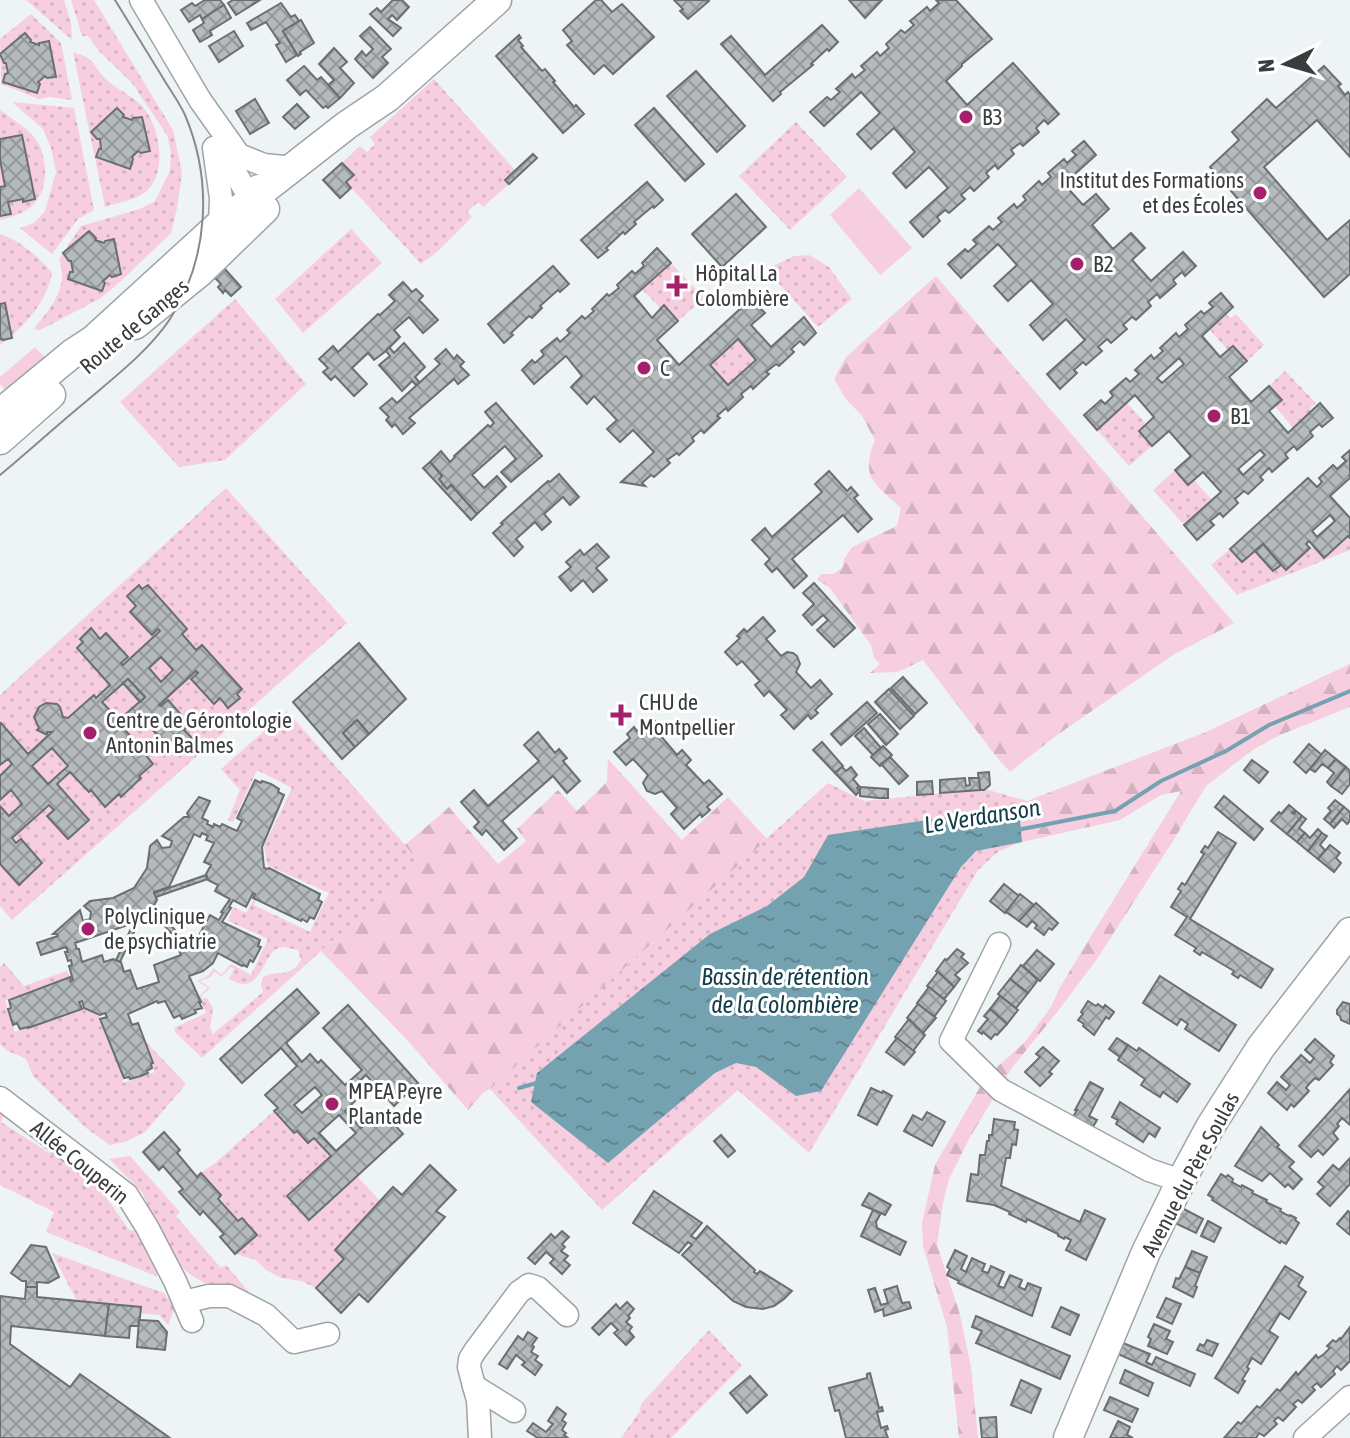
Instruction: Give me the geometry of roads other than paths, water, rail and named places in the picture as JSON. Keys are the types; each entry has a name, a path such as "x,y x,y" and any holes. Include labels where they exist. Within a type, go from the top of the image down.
{"main road":[{"path":"261,203 293,168 398,88 497,0"},
{"path":"261,203 355,132 367,113"},
{"name":"Route de Ganges","path":"2,436 93,340 220,224 261,203"},
{"name":"Route de Ganges","path":"2,436 199,273 261,203"},
{"name":"Avenue du Père Soulas","path":"1068,1438 1146,1252 1210,1127 1261,1047 1350,932"}],"street":[{"path":"141,0 200,100 259,188 261,203"},
{"path":"200,100 217,159 221,191 220,224"},
{"path":"211,132 249,196 261,203"},
{"path":"239,155 264,165 293,168"},
{"path":"999,944 951,1041 1001,1090 1149,1170 1181,1181"},
{"name":"Allée Couperin","path":"0,1098 127,1195 147,1227 188,1312 209,1296 229,1296 266,1315 294,1342 328,1334"},
{"path":"480,1438 470,1359 522,1288 532,1284 567,1315"},
{"path":"474,1386 514,1411"},
{"path":"1305,1438 1350,1397"}],"water":[{"name":"Bassin de rétention de la Colombière","path":"1019,806 1022,842 976,851 961,867 821,1091 796,1096 756,1067 736,1063 715,1073 608,1163 531,1102 537,1073 710,934 767,906 804,877 828,835"}],"waterway":[{"name":"Le Verdanson","path":"1017,830 1115,811 1161,781 1226,751 1269,725 1350,691"},
{"name":"Le Verdanson","path":"519,1088 540,1082"}],"tram line":[{"path":"0,475 141,354 170,319 193,271 203,219 203,192 194,140 180,105 115,0"}],"place":[{"name":"B3","path":"966,117"},
{"name":"Institut des Formations et des Écoles","path":"1260,193"},
{"name":"B2","path":"1077,264"},
{"name":"Hôpital La Colombière","path":"677,286"},
{"name":"C","path":"644,368"},
{"name":"B1","path":"1214,416"},
{"name":"CHU de Montpellier","path":"621,715"},
{"name":"Centre de Gérontologie Antonin Balmes","path":"90,733"},
{"name":"Polyclinique de psychiatrie","path":"88,929"},
{"name":"MPEA Peyre Plantade","path":"332,1104"}]}
